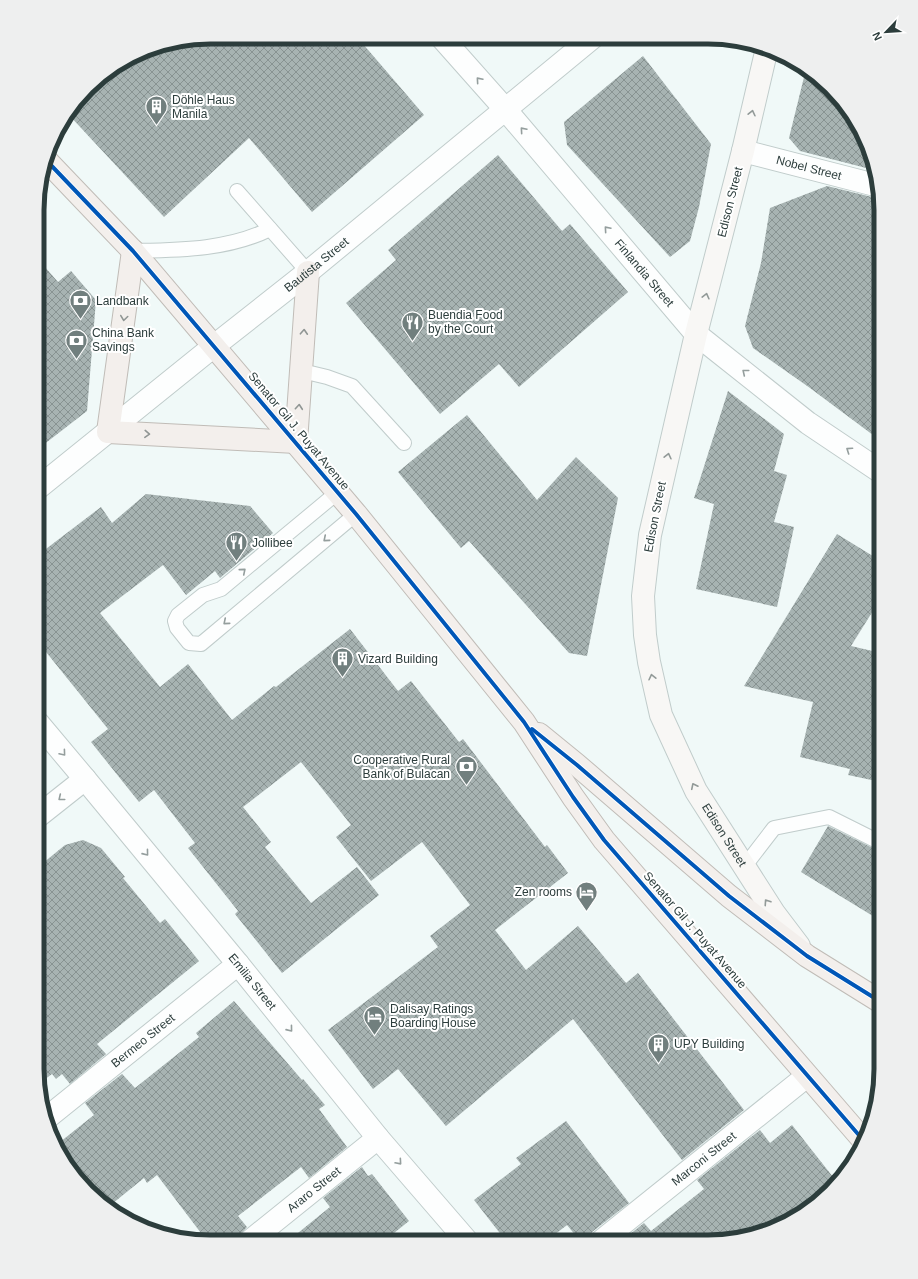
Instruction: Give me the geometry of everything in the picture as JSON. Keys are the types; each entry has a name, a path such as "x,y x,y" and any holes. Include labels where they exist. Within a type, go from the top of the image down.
{"main road":[{"name":"Edison Street","path":"765,55 743,151 696,334 650,535 643,596 645,635 649,662 661,715 696,791 774,913 807,956"},
{"name":"Senator Gil J. Puyat Avenue","path":"51,165 133,251 338,492 524,722 573,797 604,840 860,1136"},
{"path":"133,251 108,432 296,442 308,272"},
{"name":"Senator Gil J. Puyat Avenue","path":"524,722 577,765 729,896 807,956 874,998"}],"street":[{"name":"Finlandia Street","path":"447,44 505,109 696,334 808,423 874,467"},
{"name":"Bautista Street","path":"44,483 308,272 585,44"},
{"name":"Nobel Street","path":"743,151 872,184"},
{"name":"Emilia Street","path":"44,730 238,964 378,1138 462,1235"},
{"path":"44,811 85,779"},
{"name":"Bermeo Street","path":"51,1115 238,964"},
{"name":"Marconi Street","path":"609,1235 808,1076"},
{"name":"Araro Street","path":"257,1235 378,1138"}],"lane":[{"path":"237,191 308,272"},
{"path":"133,251 192,250 220,245 257,235 270,229"},
{"path":"302,371 327,377 352,386 404,443"},
{"path":"338,492 221,589 203,595 178,616 176,621 177,628 189,643 201,644 356,514"},
{"path":"744,867 774,828 830,817 874,839"}],"building":[{"path":"199,44 363,44 424,115 312,212 249,138 164,217 72,118 85,101 109,78 127,66 146,57 178,47"},
{"path":"643,56 711,144 699,207 690,241 670,257 567,145 564,122"},
{"path":"805,75 817,85 840,109 857,137 868,169 800,151 789,138"},
{"path":"498,155 562,231 570,224 628,292 519,387 499,364 440,414 346,303 396,260 388,250"},
{"path":"827,186 874,197 874,436 753,348 745,326 761,263 770,208"},
{"path":"44,266 58,282 71,271 96,300 87,411 44,444"},
{"path":"728,391 784,434 774,471 787,475 774,522 794,527 777,607 696,589 714,504 694,498"},
{"path":"467,415 537,500 576,457 618,498 587,656 569,653 469,541 461,548 398,472"},
{"path":"146,494 250,506 273,533 220,578 215,571 186,595 163,565 100,613 160,687 188,664 232,720 274,686 276,687 350,629 398,691 411,681 459,742 463,739 545,847 547,845 568,873 495,930 526,970 578,926 626,983 638,973 744,1110 682,1160 573,1019 446,1126 398,1069 373,1089 328,1030 438,947 430,936 470,905 422,842 371,881 336,837 351,825 301,762 243,807 271,842 265,847 311,903 357,867 379,895 282,973 235,914 238,911 188,848 195,843 154,790 139,802 91,742 108,729 44,649 44,550 101,507 112,523"},
{"path":"837,534 874,557 874,609 851,646 874,651 874,781 848,775 850,769 800,757 813,702 744,686"},
{"path":"828,826 874,849 874,917 801,872"},
{"path":"83,840 101,848 125,877 123,878 160,923 165,919 199,961 97,1044 106,1054 70,1084 62,1074 56,1079 52,1074 44,1080 44,862 65,845"},
{"path":"234,1001 325,1105 319,1109 347,1147 309,1178 301,1167 238,1216 247,1227 240,1235 202,1235 157,1175 147,1183 144,1178 113,1203 101,1194 78,1170 61,1141 94,1115 85,1103 122,1074 135,1088 199,1037 196,1033"},
{"path":"566,1121 629,1203 590,1235 575,1235 567,1225 554,1235 501,1235 474,1200 521,1164 516,1158"},
{"path":"792,1125 833,1177 809,1201 791,1213 772,1222 751,1229 719,1235 629,1235 644,1223 651,1231 704,1189 697,1180 760,1130 770,1143"},
{"path":"362,1167 368,1176 372,1174 409,1221 392,1235 295,1235 330,1207 323,1198"}],"cycle path":[{"path":"51,165 133,251 356,514 524,722 573,797 604,840 860,1136"},
{"path":"532,729 577,765 729,896 807,956 874,998"}],"place":[{"name":"Döhle Haus Manila","path":"157,126"},
{"name":"Landbank","path":"80,320"},
{"name":"Buendia Food by the Court","path":"413,342"},
{"name":"China Bank Savings","path":"76,360"},
{"name":"Jollibee","path":"237,562"},
{"name":"Vizard Building","path":"343,678"},
{"name":"Cooperative Rural Bank of Bulacan","path":"466,786"},
{"name":"Zen rooms","path":"587,912"},
{"name":"Dalisay Ratings Boarding House","path":"375,1036"},
{"name":"UPY Building","path":"658,1064"}]}
